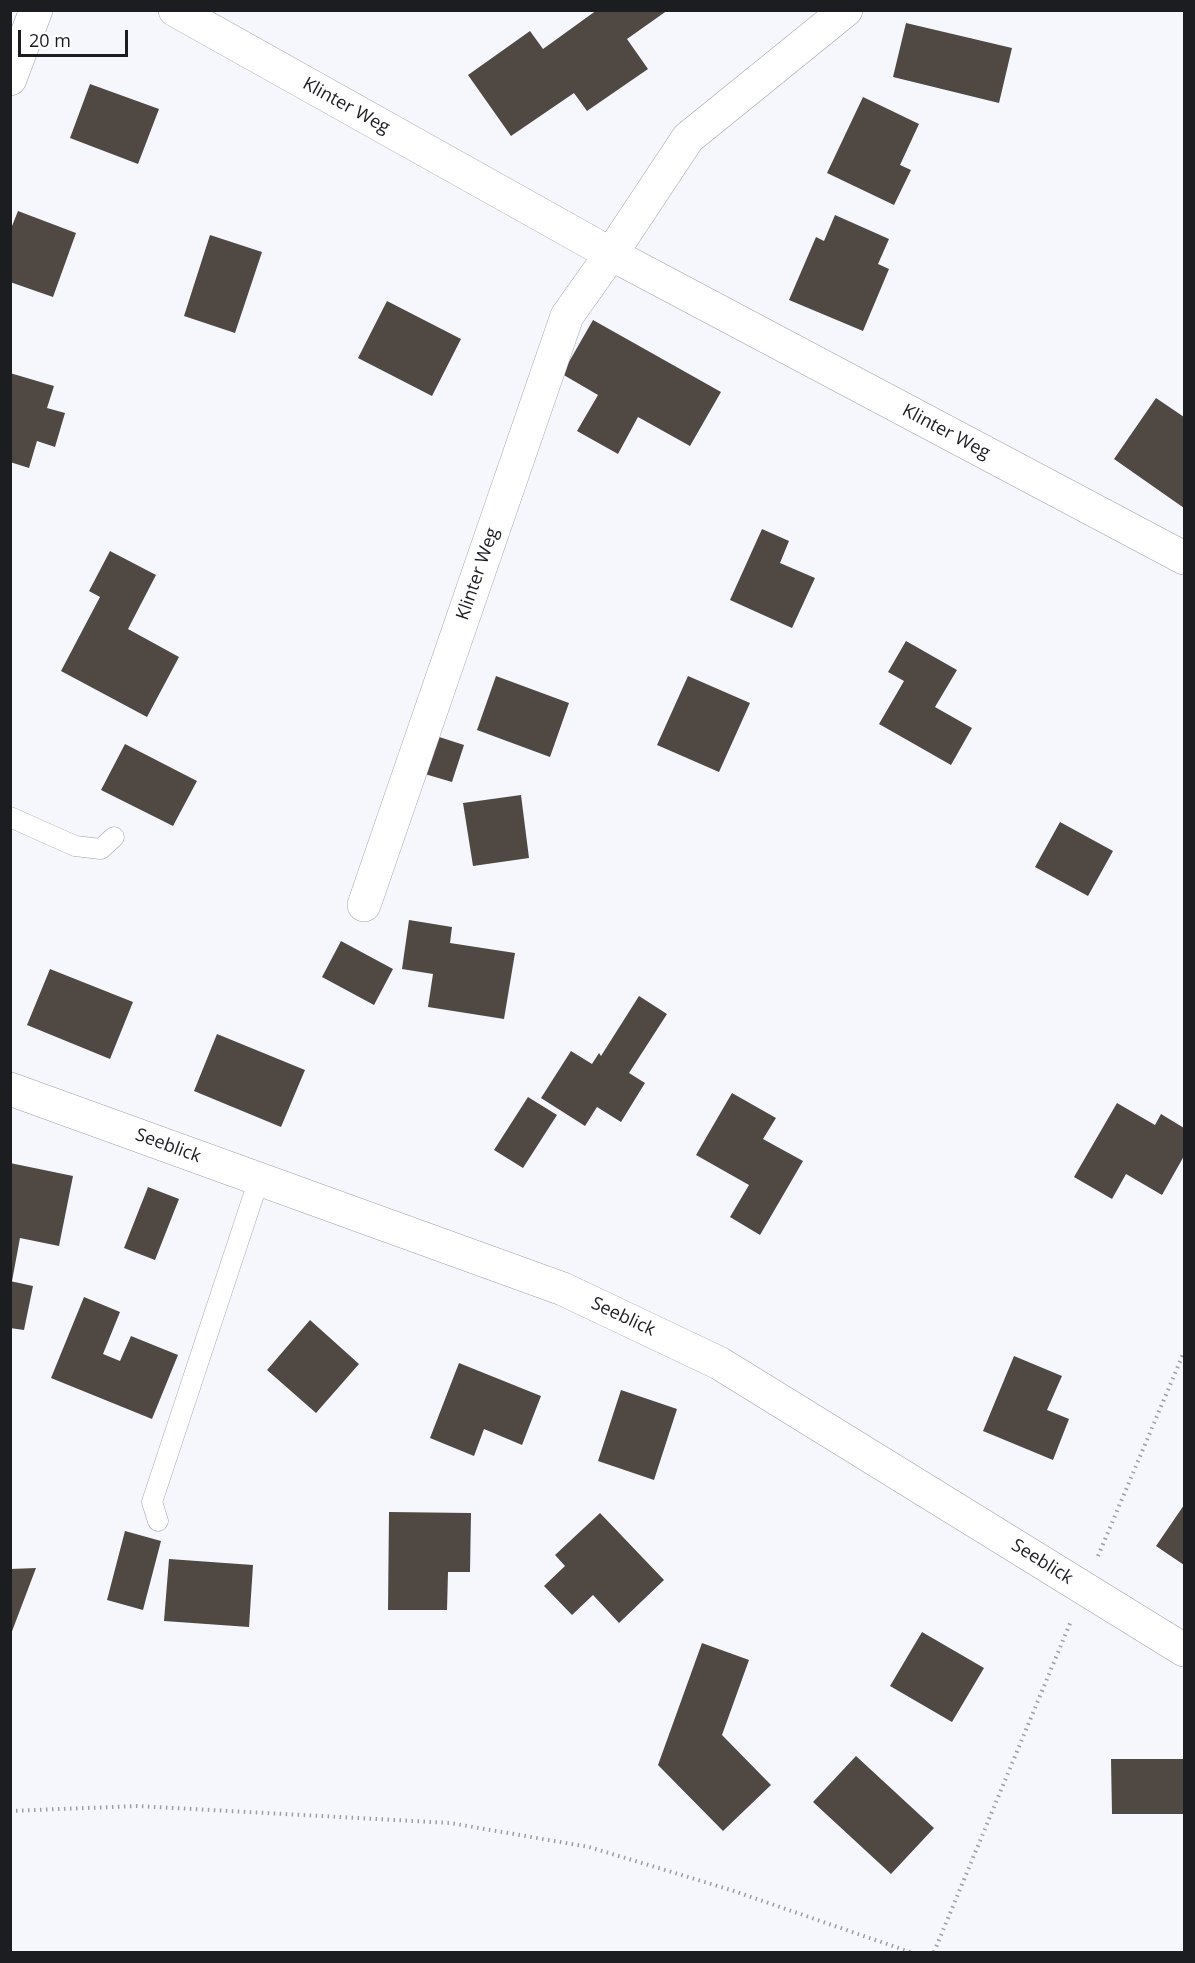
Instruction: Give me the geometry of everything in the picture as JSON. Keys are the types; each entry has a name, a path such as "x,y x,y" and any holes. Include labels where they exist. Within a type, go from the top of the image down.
{"street":[{"path":"10,79 36,10"},
{"name":"Klinter Weg","path":"175,10 611,254 1185,558"},
{"path":"611,254 688,138 846,10"},
{"name":"Klinter Weg","path":"364,905 567,316 611,254"},
{"name":"Seeblick","path":"10,1089 563,1289 719,1363 1185,1650"}],"lane":[{"path":"10,817 75,846 101,849 114,837"},
{"path":"158,1521 152,1502 259,1179"}],"path":[{"path":"934,1953 1084,1588 1185,1352"},
{"path":"10,1811 137,1806 450,1823 589,1847 731,1890 910,1953"}],"building":[{"path":"597,10 668,10 627,39 648,69 587,111 574,93 511,136 468,75 530,31 543,49"},
{"path":"906,23 1012,48 999,103 893,77"},
{"path":"90,84 159,109 138,164 70,138"},
{"path":"863,97 919,124 900,165 911,170 894,205 827,173"},
{"path":"18,211 76,233 53,297 10,282 10,231"},
{"path":"835,215 889,239 878,264 889,269 863,331 789,300 816,237 824,241"},
{"path":"210,235 262,252 235,333 184,316"},
{"path":"387,301 461,339 432,396 358,358"},
{"path":"593,320 721,392 690,446 638,417 618,454 577,431 598,395 562,374"},
{"path":"10,373 54,386 47,408 65,413 55,447 37,441 29,468 10,462"},
{"path":"1156,398 1184,417 1184,508 1114,459"},
{"path":"762,529 789,541 780,563 815,578 792,628 730,600"},
{"path":"110,551 156,575 128,629 179,657 147,717 61,671 100,597 89,591"},
{"path":"906,641 957,670 935,707 972,728 951,765 879,724 904,681 888,672"},
{"path":"496,676 569,703 550,757 477,730"},
{"path":"688,676 750,703 719,772 657,745"},
{"path":"430,734 464,745 452,782 418,772"},
{"path":"125,744 197,781 173,826 101,790"},
{"path":"521,795 529,858 473,866 463,803"},
{"path":"1060,822 1113,851 1088,896 1035,867"},
{"path":"409,920 452,927 450,943 515,953 504,1019 428,1007 433,974 402,969"},
{"path":"341,941 393,969 374,1005 322,977"},
{"path":"50,969 133,1002 110,1059 27,1025"},
{"path":"639,996 667,1014 629,1073 645,1083 621,1122 597,1107 585,1126 541,1098 571,1051 592,1064 599,1053 601,1056"},
{"path":"217,1034 305,1070 281,1127 194,1091"},
{"path":"732,1093 776,1118 763,1139 803,1161 760,1235 730,1217 749,1185 696,1155"},
{"path":"528,1097 557,1115 523,1168 494,1150"},
{"path":"1117,1103 1155,1125 1161,1114 1184,1128 1184,1156 1162,1195 1126,1174 1112,1199 1074,1177"},
{"path":"10,1163 73,1176 59,1246 20,1238 12,1281"},
{"path":"148,1187 179,1199 155,1260 124,1248"},
{"path":"10,1281 33,1286 24,1330 10,1328"},
{"path":"84,1297 120,1312 103,1354 120,1361 131,1336 178,1355 152,1419 51,1378"},
{"path":"310,1320 359,1364 316,1413 267,1370"},
{"path":"1014,1356 1062,1376 1047,1410 1069,1419 1053,1460 983,1431"},
{"path":"459,1363 541,1396 522,1445 484,1429 474,1456 430,1438"},
{"path":"621,1390 677,1409 654,1480 598,1461"},
{"path":"1184,1505 1184,1565 1156,1546"},
{"path":"389,1512 471,1513 470,1572 448,1572 447,1610 388,1610"},
{"path":"600,1513 664,1580 619,1623 593,1595 572,1615 544,1586 565,1566 555,1555"},
{"path":"125,1531 161,1541 143,1610 107,1600"},
{"path":"169,1559 253,1565 249,1627 164,1621"},
{"path":"36,1568 11,1634 10,1634 10,1569"},
{"path":"922,1632 984,1668 952,1722 890,1686"},
{"path":"702,1643 749,1660 722,1735 771,1785 723,1831 658,1765"},
{"path":"856,1756 934,1828 891,1874 813,1802"},
{"path":"1111,1759 1184,1759 1184,1814 1112,1814"}]}
